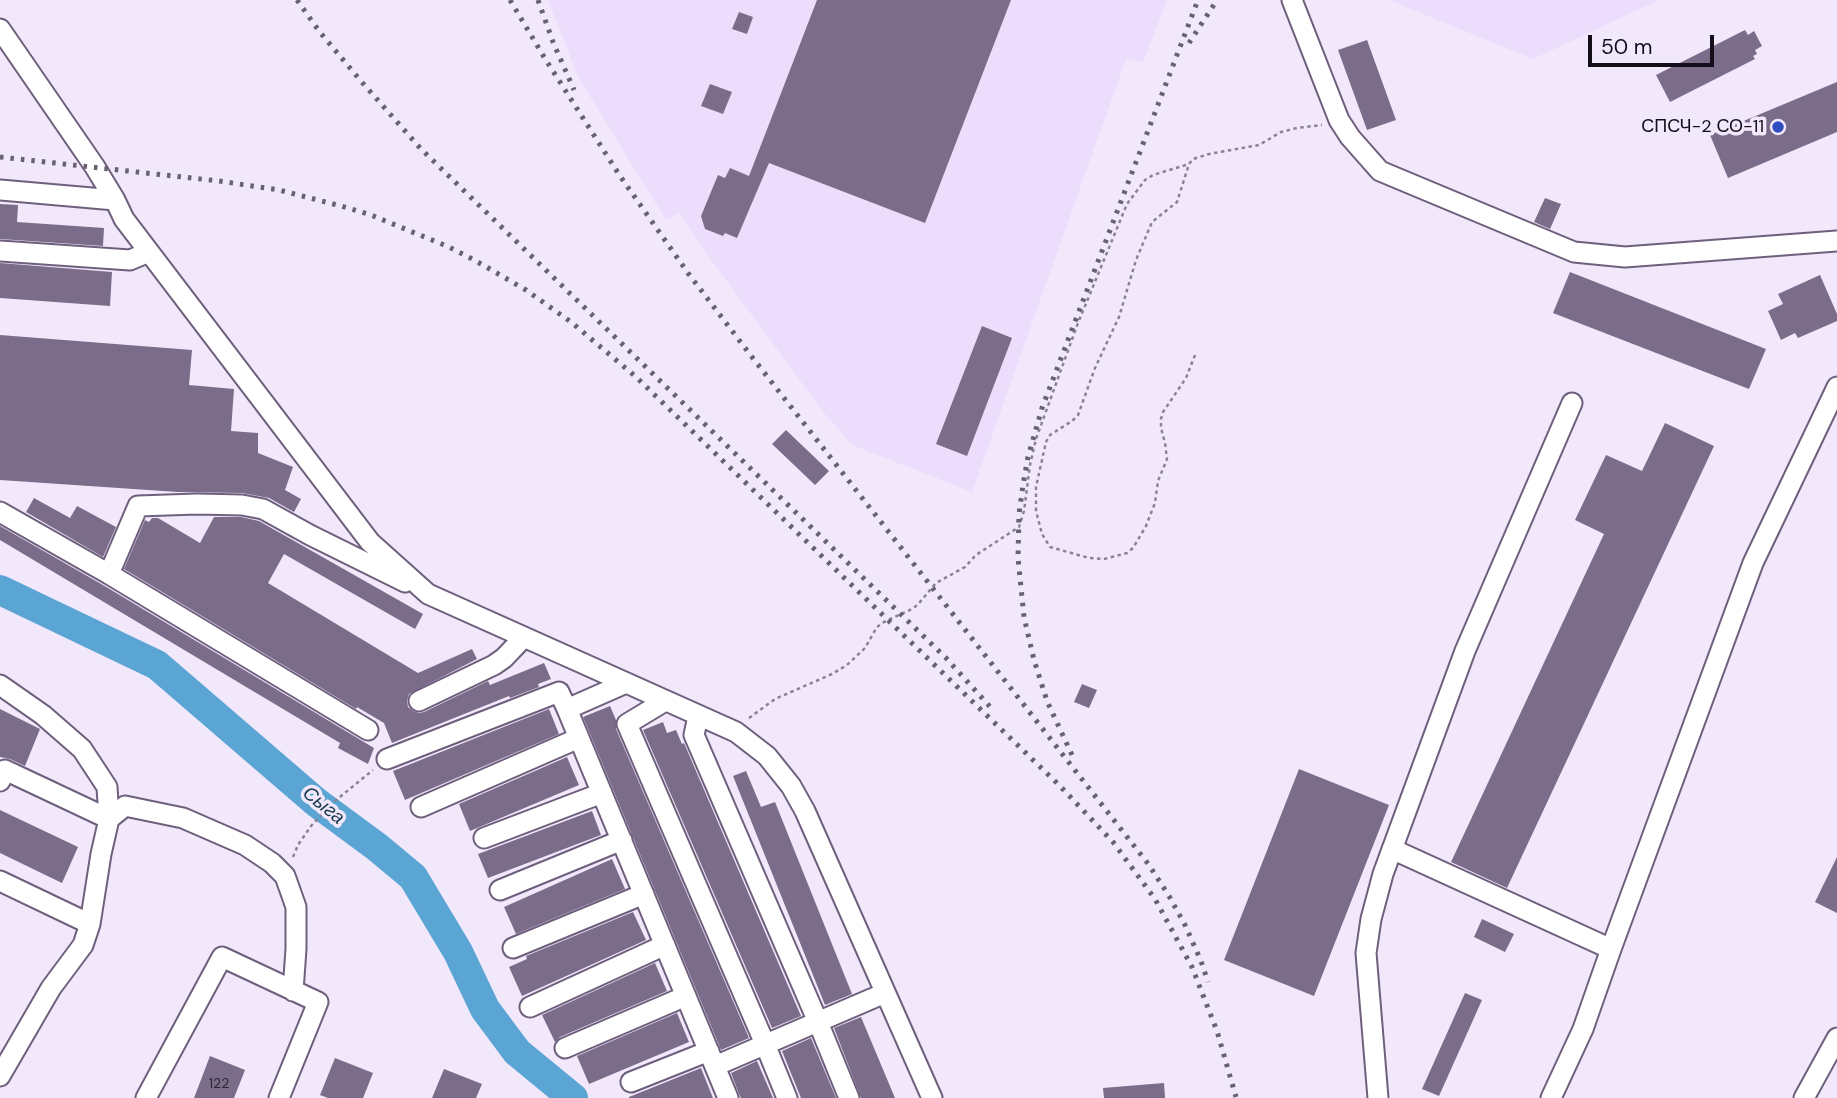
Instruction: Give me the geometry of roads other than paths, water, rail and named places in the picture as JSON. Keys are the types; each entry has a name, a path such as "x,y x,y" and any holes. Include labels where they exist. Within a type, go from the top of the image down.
{"street":[{"path":"1292,0 1339,120 1350,137 1381,171 1574,252 1625,257 1837,241"},
{"path":"0,29 95,167 124,219 370,542 428,594"},
{"path":"0,190 115,200"},
{"path":"0,251 131,260 149,252"},
{"path":"1551,1098 1583,1029 1753,563 1837,387"},
{"path":"1378,1098 1366,953 1371,919 1383,874 1465,651 1572,403"},
{"path":"109,574 138,506 242,505 263,509 428,594 736,732 767,756 791,786 805,811 932,1098"},
{"path":"0,512 109,574 368,730"},
{"path":"419,701 494,665 524,637"},
{"path":"567,709 626,683"},
{"path":"0,685 43,715 82,749 107,787 109,819 90,924 83,945 51,988 0,1076"},
{"path":"387,759 559,692 729,1098"},
{"path":"665,701 627,724 787,1098"},
{"path":"698,716 694,736 849,1098"},
{"path":"421,807 579,738"},
{"path":"2,773 109,819"},
{"path":"484,838 602,793"},
{"path":"109,819 125,806 183,818 245,845 272,863 285,876 296,907 293,991"},
{"path":"500,890 622,840"},
{"path":"1392,849 1611,949"},
{"path":"0,881 90,924"},
{"path":"513,948 644,894"},
{"path":"530,1007 665,945"},
{"path":"146,1098 222,957 318,1002 279,1098"},
{"path":"631,1082 765,1044 885,993"},
{"path":"565,1048 686,996"},
{"path":"1804,1098 1837,1038"}],"waterway":[{"name":"Сыга","path":"0,590 157,665 316,802 413,877 458,952 485,1009 517,1052 573,1098"}],"railway":[{"path":"297,0 319,31 421,149 946,658 993,710"},
{"path":"510,0 620,176 688,273 1149,865 1185,925 1208,982"},
{"path":"538,0 574,90"},
{"path":"1072,755 1047,701 1024,617 1018,558 1023,485 1042,408 1198,0"},
{"path":"1189,43 1217,0"},
{"path":"0,157 219,181 279,190 341,206 371,215 449,247 526,290 571,322 635,376 1060,786 1113,842 1155,899 1192,967 1217,1031 1236,1097"}],"place":[{"name":"СПСЧ-2 СО-11","path":"1778,127"}]}
